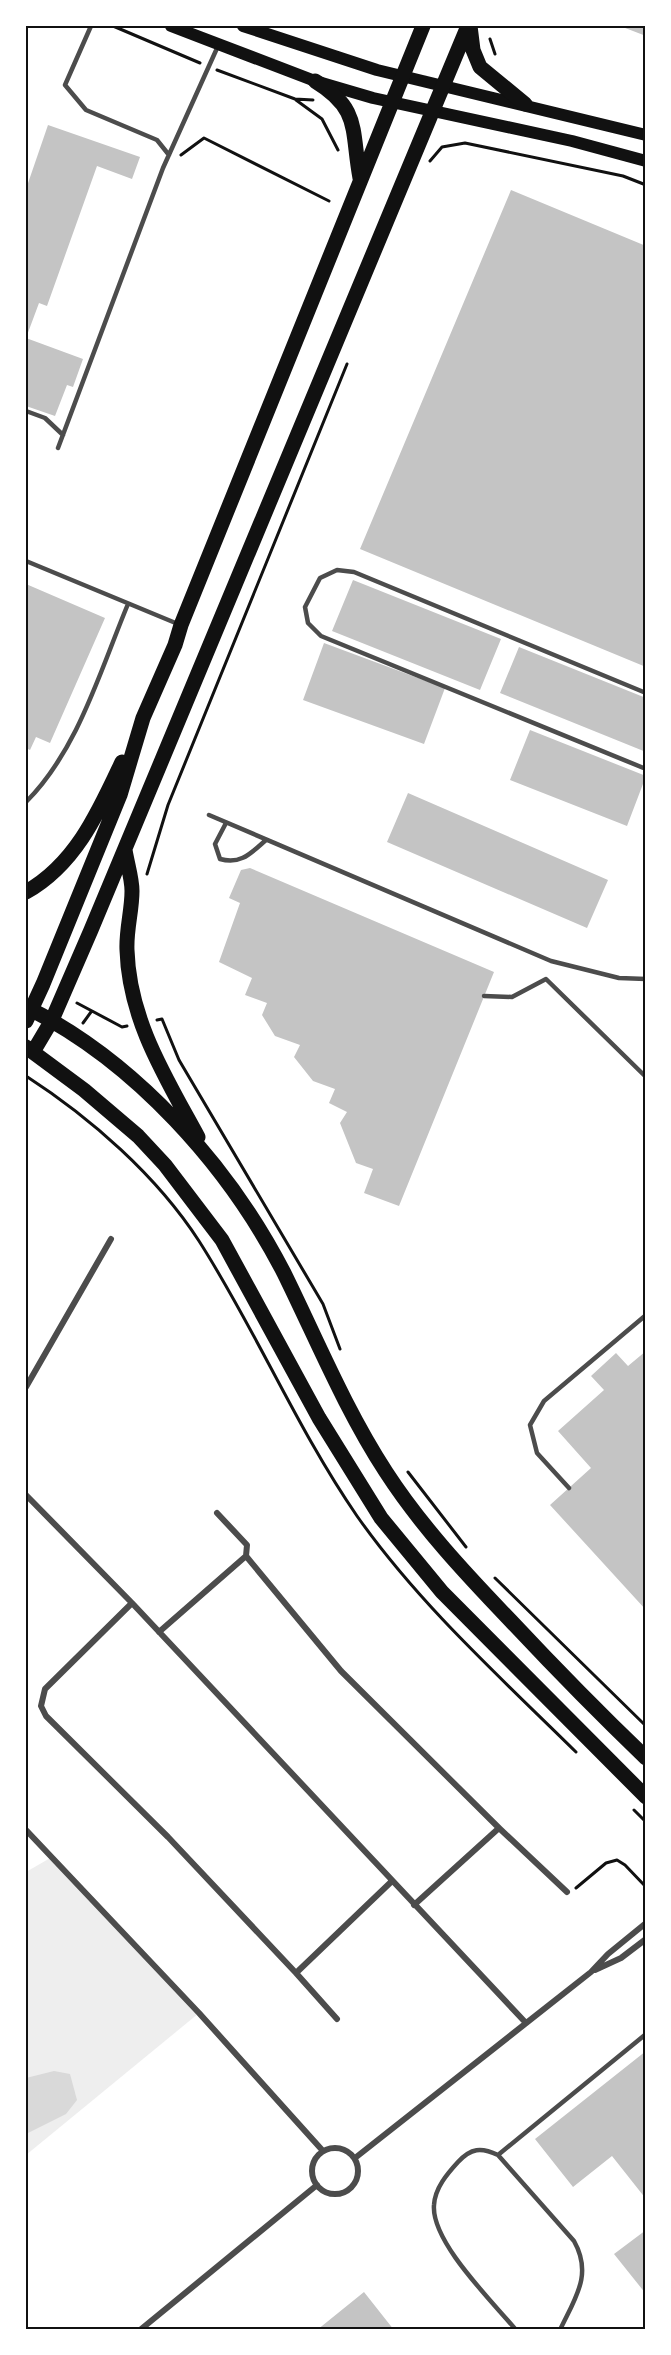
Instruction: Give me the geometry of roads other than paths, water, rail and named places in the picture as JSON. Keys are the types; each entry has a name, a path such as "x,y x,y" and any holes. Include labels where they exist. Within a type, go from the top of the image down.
{"main road":[{"path":"171,26 315,81 392,102 572,141 645,161"},
{"path":"243,26 323,54 402,76 525,104 645,135"},
{"path":"26,892 59,866 82,839 107,795 143,718 175,645 360,178 423,26"},
{"path":"469,26 125,850 51,1020 29,1050 114,1115 165,1165 222,1240 319,1418 381,1518 442,1592 645,1797"},
{"path":"469,26 473,50 480,68 525,104"},
{"path":"315,81 335,93 346,105 360,178"},
{"path":"143,718 120,795 27,1012 51,1020 143,1090 211,1159"},
{"path":"125,850 132,890 127,950 131,985 140,1023 153,1054 211,1159 264,1238 348,1408 403,1497 472,1581 645,1758"}],"street":[{"path":"26,1387 111,1239"},
{"path":"26,1495 132,1603 391,1882 526,2023"},
{"path":"217,1513 246,1545 246,1556 342,1671 567,1892"},
{"path":"159,1632 246,1556"},
{"path":"132,1603 45,1689 41,1706 46,1716 168,1837 337,2019"},
{"path":"414,1905 500,1828"},
{"path":"26,1830 199,2013 323,2151"},
{"path":"296,1973 391,1882"},
{"path":"355,2158 591,1972 608,1954 645,1923"},
{"path":"591,1972 621,1958 645,1939"},
{"path":"336,2148 347,2150 355,2158 358,2173 352,2187 338,2194 323,2190 317,2185 312,2171 314,2163 323,2151 336,2148"},
{"path":"140,2330 317,2185"}],"lane":[{"path":"91,26 65,85 86,110 157,140 169,155"},
{"path":"58,448 169,155 211,67 219,45"},
{"path":"26,411 45,418 63,435"},
{"path":"26,561 181,625"},
{"path":"645,693 354,572 337,570 320,578 304,608 308,623 321,636 645,769"},
{"path":"26,802 45,781 68,744 128,603"},
{"path":"209,815 551,962 619,978 645,979"},
{"path":"226,823 215,844 220,859 232,862 244,858 266,840"},
{"path":"484,996 512,996 546,979 645,1077"},
{"path":"569,1488 537,1453 530,1425 544,1401 645,1315"},
{"path":"498,2155 645,2034"},
{"path":"516,2330 451,2251 436,2223 434,2206 446,2175 463,2157 477,2149 487,2149 498,2155 574,2241 582,2255 584,2273 560,2330"}]}
